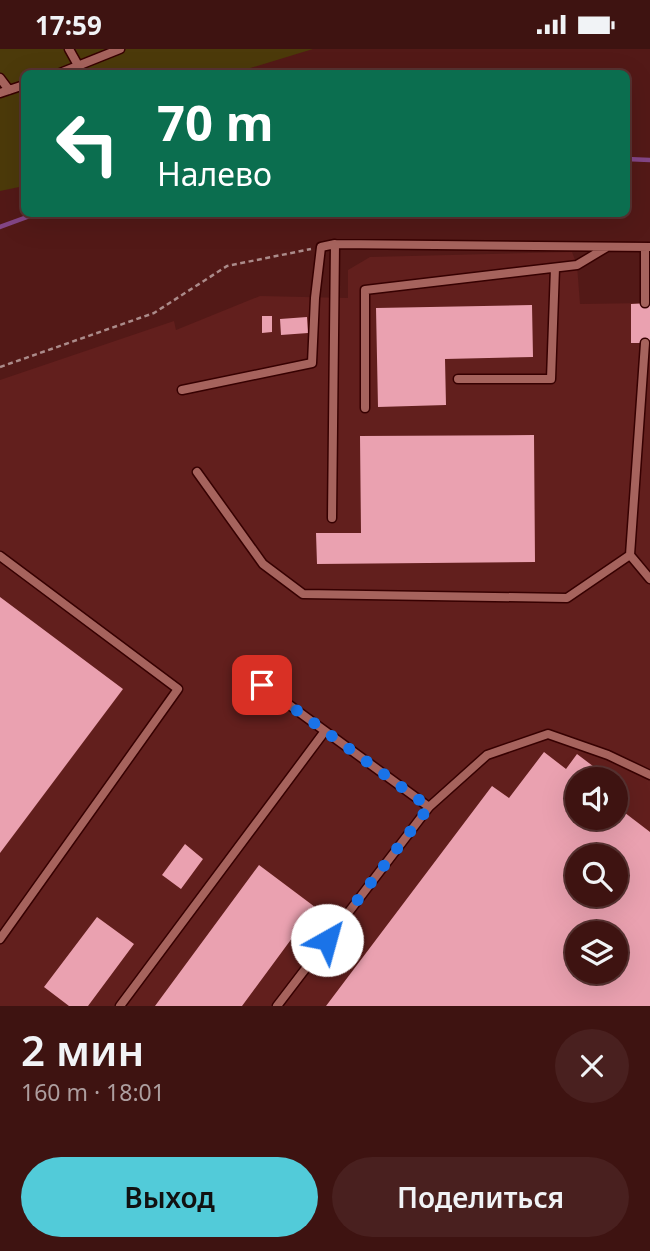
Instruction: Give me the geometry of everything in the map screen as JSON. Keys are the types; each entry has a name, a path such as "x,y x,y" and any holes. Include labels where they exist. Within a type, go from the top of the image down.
{"lane":[{"path":"69,49 79,67"},
{"path":"70,70 120,49"},
{"path":"0,78 5,92"},
{"path":"332,518 335,244"},
{"path":"183,390 312,363 315,297 321,247 335,244 648,247 645,303"},
{"path":"365,408 365,290 578,265 607,247"},
{"path":"458,379 551,379 555,268"},
{"path":"645,343 629,555 650,579"},
{"path":"197,472 263,564 303,594 567,599 629,555"},
{"path":"0,556 178,689 0,939"},
{"path":"262,685 429,807"},
{"path":"120,1006 325,731"},
{"path":"277,1006 429,807 487,755 548,734 608,755 650,775"}],"path":[{"path":"0,367 154,313 227,266 321,247"}],"shaded area":[{"path":"0,49 313,49 244,70 21,70 21,187 0,191"},
{"path":"572,252 577,265 580,304 650,303 650,1006 0,1006 0,380 174,321 176,330 260,296 348,298 348,270 370,257"}],"building":[{"path":"650,303 650,343 631,343 631,304"},
{"path":"532,305 533,357 445,359 446,405 378,407 376,308"},
{"path":"262,316 272,316 272,332 262,333"},
{"path":"307,317 308,333 281,335 280,319"},
{"path":"534,435 535,562 317,564 316,533 361,533 360,436"},
{"path":"0,597 123,689 0,853"},
{"path":"544,752 565,768 565,830 628,830 628,815 650,832 650,1006 326,1006 492,786 509,798"},
{"path":"577,754 594,767 567,767"},
{"path":"185,844 203,859 181,889 162,875"},
{"path":"259,865 315,907 242,1006 155,1006"},
{"path":"97,917 134,944 88,1006 69,1006 44,987"}],"waterway":[{"path":"630,159 650,160"},
{"path":"0,227 27,217"}],"route":[{"path":"262,685 429,807 327,940"}]}
